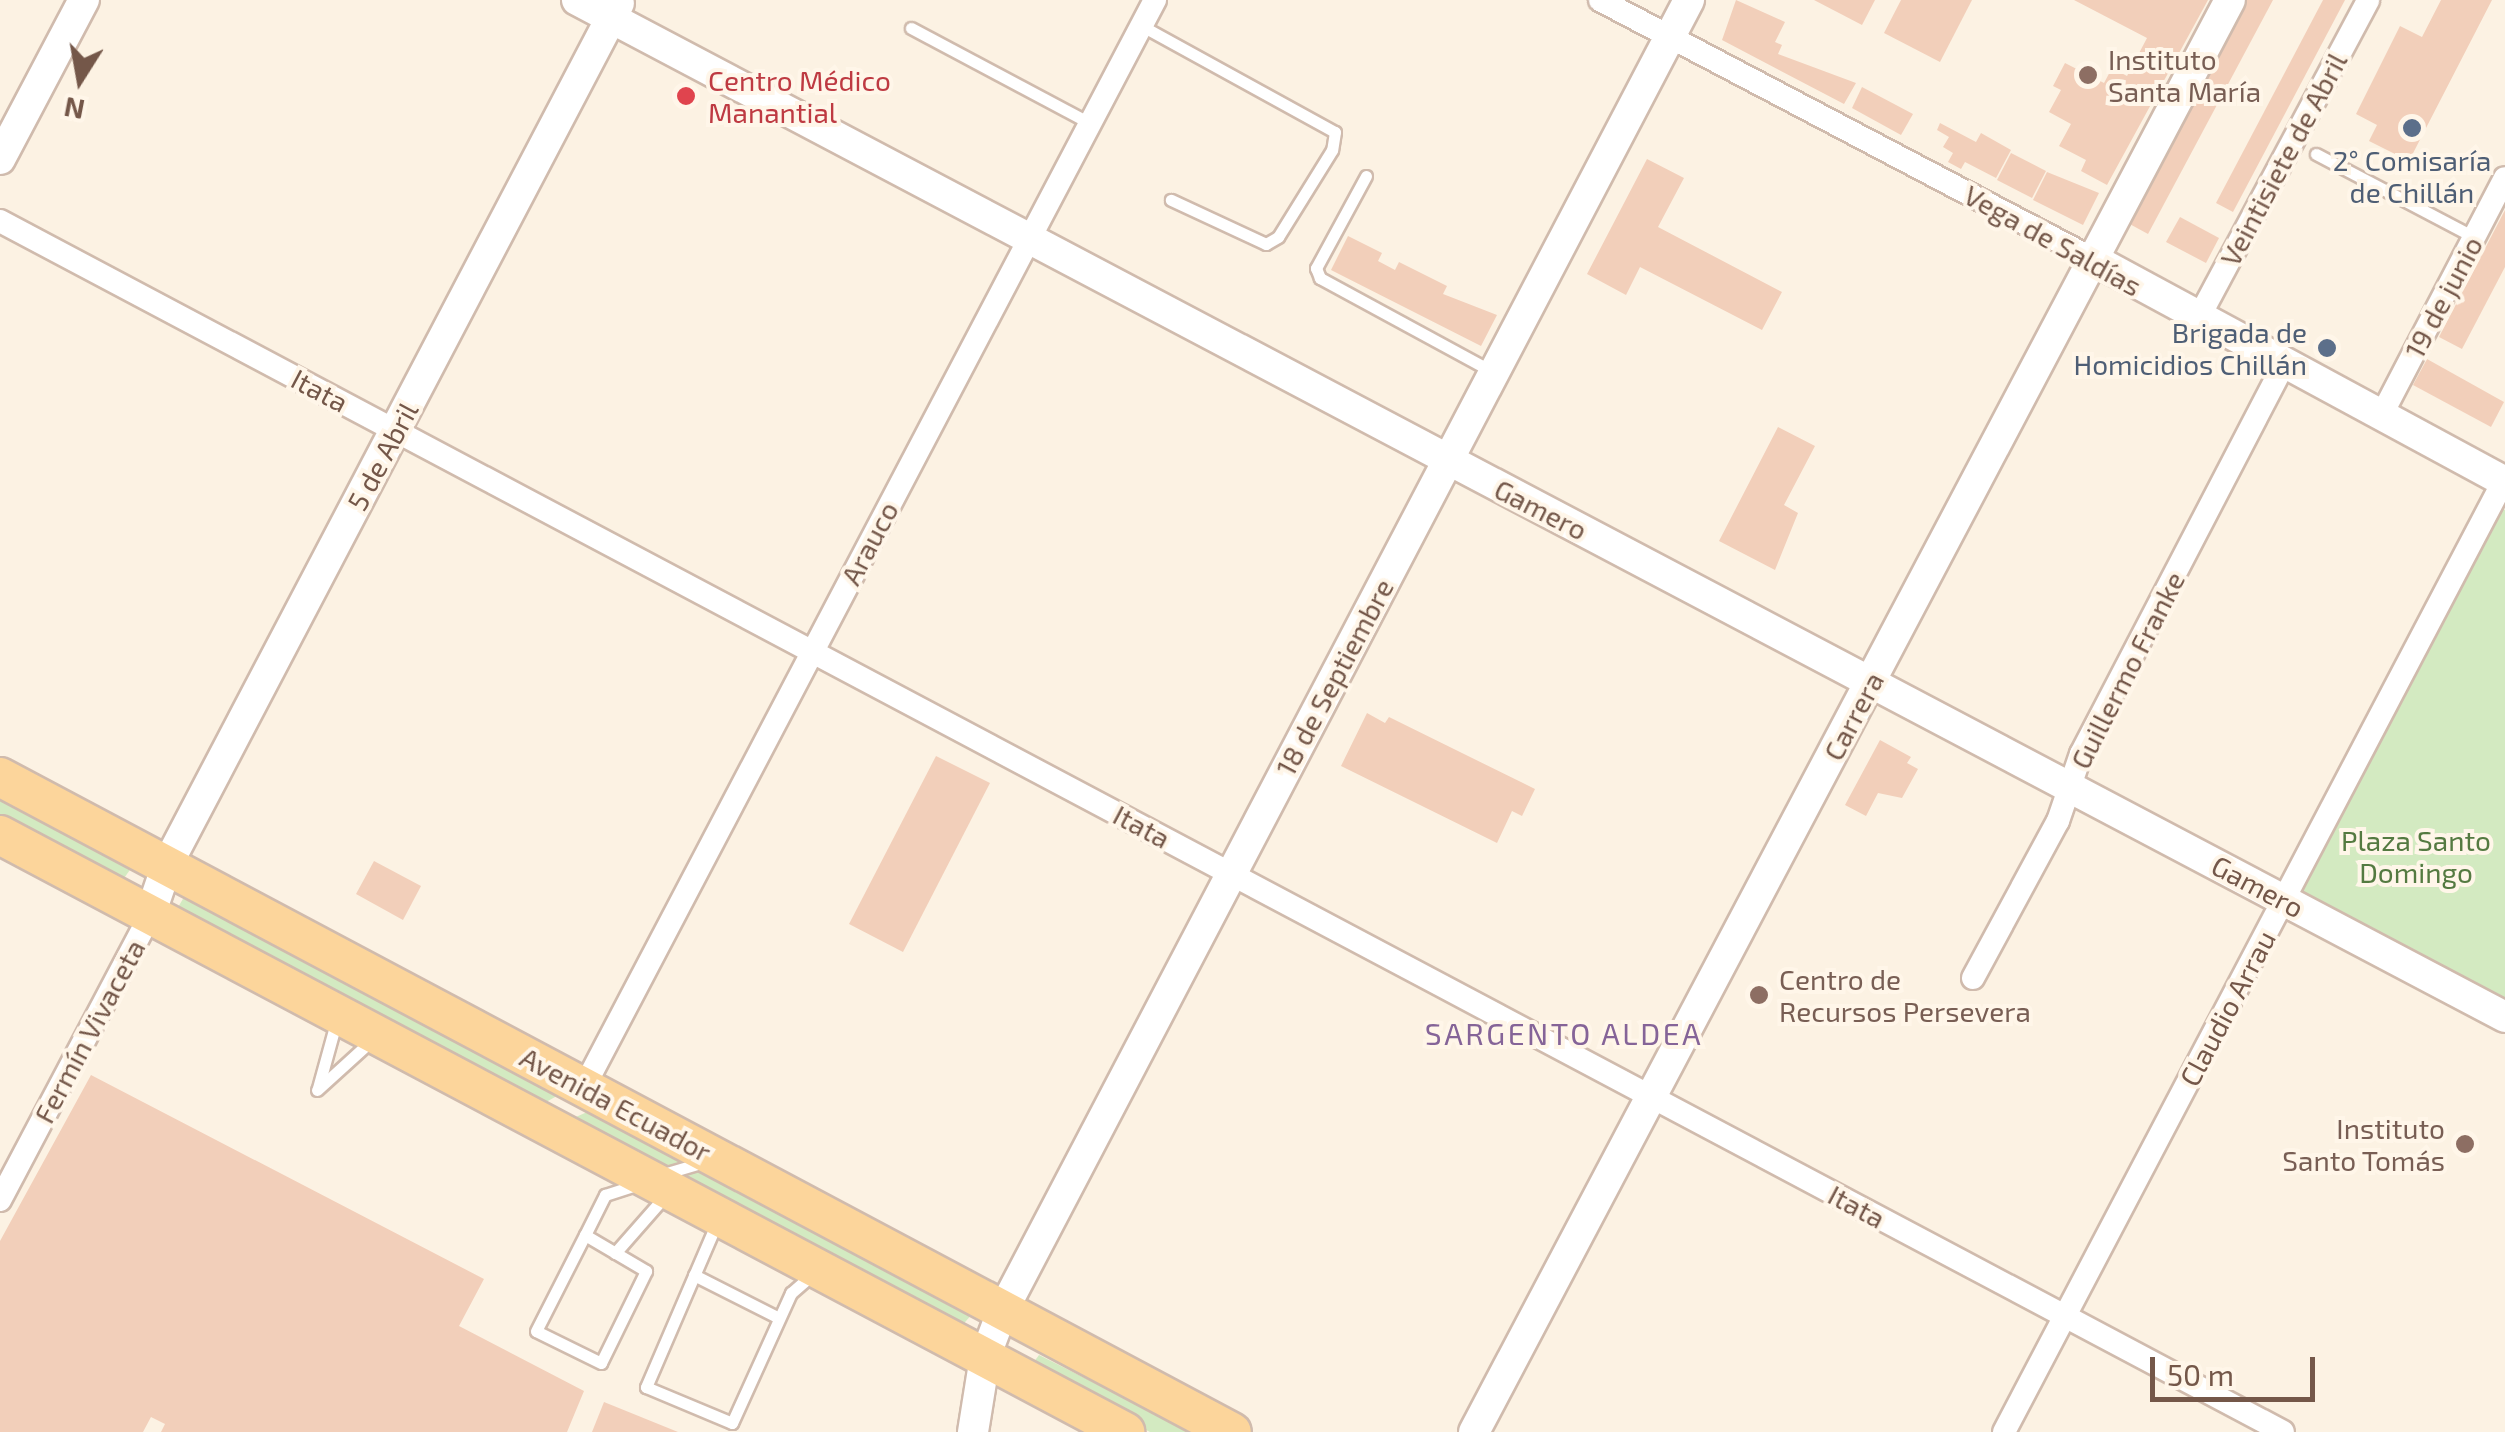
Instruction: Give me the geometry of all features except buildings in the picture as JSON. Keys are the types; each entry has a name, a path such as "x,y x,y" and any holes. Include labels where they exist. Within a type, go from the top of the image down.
{"main road":[{"name":"Avenida Ecuador","path":"0,776 1232,1432"},
{"name":"Avenida Ecuador","path":"0,834 1126,1432"},
{"path":"514,1108 562,1106 584,1087"}],"street":[{"path":"0,159 84,0"},
{"name":"Gamero","path":"577,0 616,9 1028,238 2505,1017"},
{"name":"Arauco","path":"584,1087 1155,0"},
{"name":"Vega de Saldías","path":"1600,0 2504,480"},
{"name":"18 de Septiembre","path":"973,1432 986,1357 1002,1312 1689,0"},
{"name":"Carrera","path":"1474,1432 2230,0"},
{"name":"Veintisiete de Abril","path":"2198,319 2368,0"},
{"name":"5 de Abril","path":"150,914 167,865 616,9"},
{"name":"19 de junio","path":"2381,416 2505,178"},
{"name":"Itata","path":"0,221 2282,1432"},
{"name":"Guillermo Franke","path":"1973,978 2070,786 2081,754 2284,364"},
{"name":"Claudio Arrau","path":"2004,1432 2504,480"},
{"name":"Fermín Vivaceta","path":"0,1200 150,914"}],"lane":[{"path":"1142,26 1335,132 1332,150 1278,237 1266,244 1171,200"},
{"path":"911,28 1090,123"},
{"path":"2316,154 2474,238"},
{"path":"1366,176 1316,268 1320,278 1493,372"},
{"path":"338,1015 317,1090 377,1035"},
{"path":"615,1253 660,1185 691,1164 728,1164"},
{"path":"585,1236 646,1271 601,1363 536,1331 605,1195 660,1185"},
{"path":"719,1216 646,1387 732,1423 791,1293 820,1270"},
{"path":"694,1275 780,1318"}],"green space":[{"name":"Plaza Santo Domingo","path":"2498,507 2505,510 2505,1008 2293,898"},
{"path":"0,783 139,857 115,891 0,830"},
{"path":"187,892 566,1091 546,1102 516,1098 170,921"},
{"path":"594,1109 974,1312 958,1330 560,1124"},
{"path":"1039,1355 1192,1432 1150,1432 1028,1370"}],"place":[{"name":"Instituto Santa María","path":"2088,75"},
{"name":"Centro Médico Manantial","path":"686,96"},
{"name":"2° Comisaría de Chillán","path":"2412,128"},
{"name":"Brigada de Homicidios Chillán","path":"2327,348"},
{"name":"Centro de Recursos Persevera","path":"1759,995"},
{"name":"Instituto Santo Tomás","path":"2465,1144"}],"district":[{"name":"SARGENTO ALDEA","path":"1564,1033"}]}
